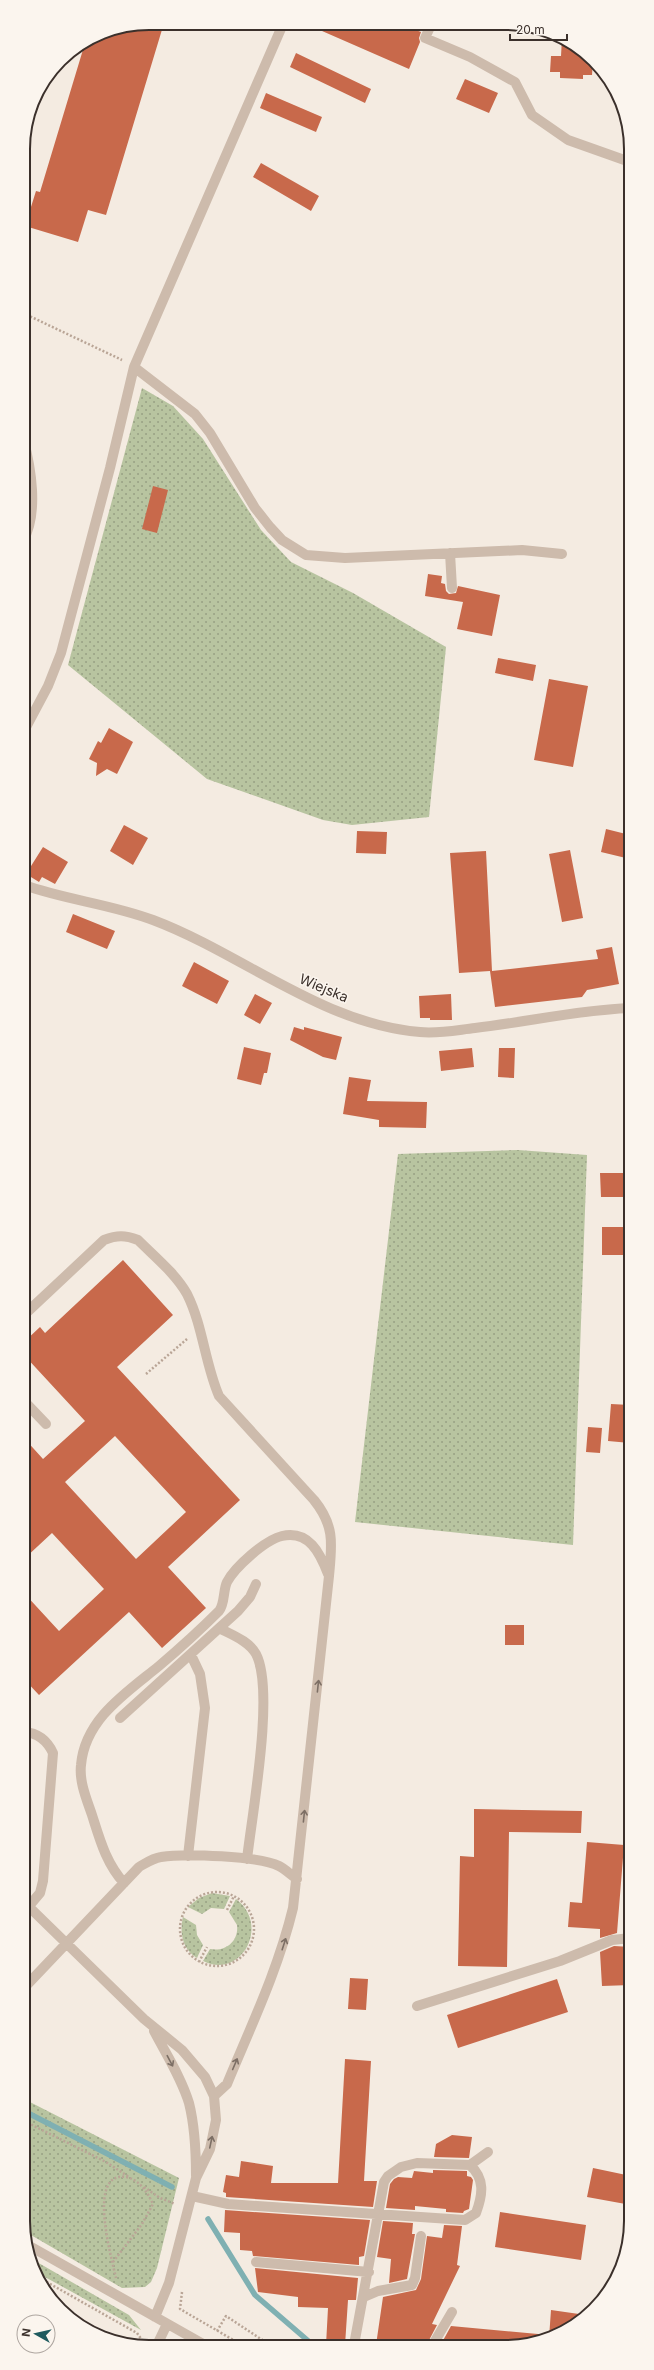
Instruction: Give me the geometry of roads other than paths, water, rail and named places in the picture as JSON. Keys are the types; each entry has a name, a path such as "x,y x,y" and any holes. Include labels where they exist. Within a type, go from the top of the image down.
{"street":[{"path":"30,721 48,686 60,653 110,468 134,367 280,30"},
{"path":"429,30 425,38 470,57 515,82 532,115 568,140 624,160"},
{"path":"134,367 195,414 210,432 255,508 282,540 306,555 321,557 522,550 562,554"},
{"path":"30,464 32,471 30,519"},
{"path":"450,553 452,588"},
{"name":"Wiejska","path":"30,887 47,893 101,904 153,920 180,931 272,980 322,1003 369,1022 395,1029 422,1032 450,1031 601,1009 624,1008"},
{"path":"30,1309 104,1240 115,1236 127,1236 138,1240 186,1293 194,1309 211,1378 219,1396 324,1512 330,1528 332,1547 293,1908 285,1941 273,1975 227,2084 214,2096"},
{"path":"30,1407 46,1424"},
{"path":"124,1883 106,1858 82,1785 80,1767 83,1750 89,1734 97,1722 118,1699 167,1659 221,1609 227,1582 254,1552 270,1539 284,1536 297,1536 308,1542 320,1552 329,1576"},
{"path":"120,1718 220,1628 250,1597 256,1584"},
{"path":"220,1628 248,1643 256,1654 262,1672 264,1712 247,1859"},
{"path":"188,1856 204,1708 200,1674 191,1655"},
{"path":"30,1734 39,1736 48,1743 53,1753 43,1882 40,1893 30,1901"},
{"path":"30,1982 139,1867 149,1861 160,1857 188,1856 266,1861 280,1866 296,1879"},
{"path":"30,1908 152,2026 182,2050 205,2077 214,2096 216,2120 210,2149 196,2178 168,2284 155,2317"},
{"path":"417,2006 560,1961 612,1940 624,1939"},
{"path":"152,2026 180,2079 188,2102 194,2131 196,2178"},
{"path":"355,2340 384,2182 388,2176 401,2167 417,2163 470,2165 488,2152"},
{"path":"192,2196 228,2204 465,2220 471,2218 476,2213 482,2185 480,2176 470,2165"},
{"path":"364,2297 378,2291 412,2285 415,2278 421,2236"},
{"path":"33,2248 196,2340"},
{"path":"256,2262 368,2272"},
{"path":"436,2340 452,2312"},
{"path":"159,2340 167,2324"}],"waterway":[{"path":"30,2114 172,2187"},
{"path":"208,2219 255,2295 307,2340"}]}
